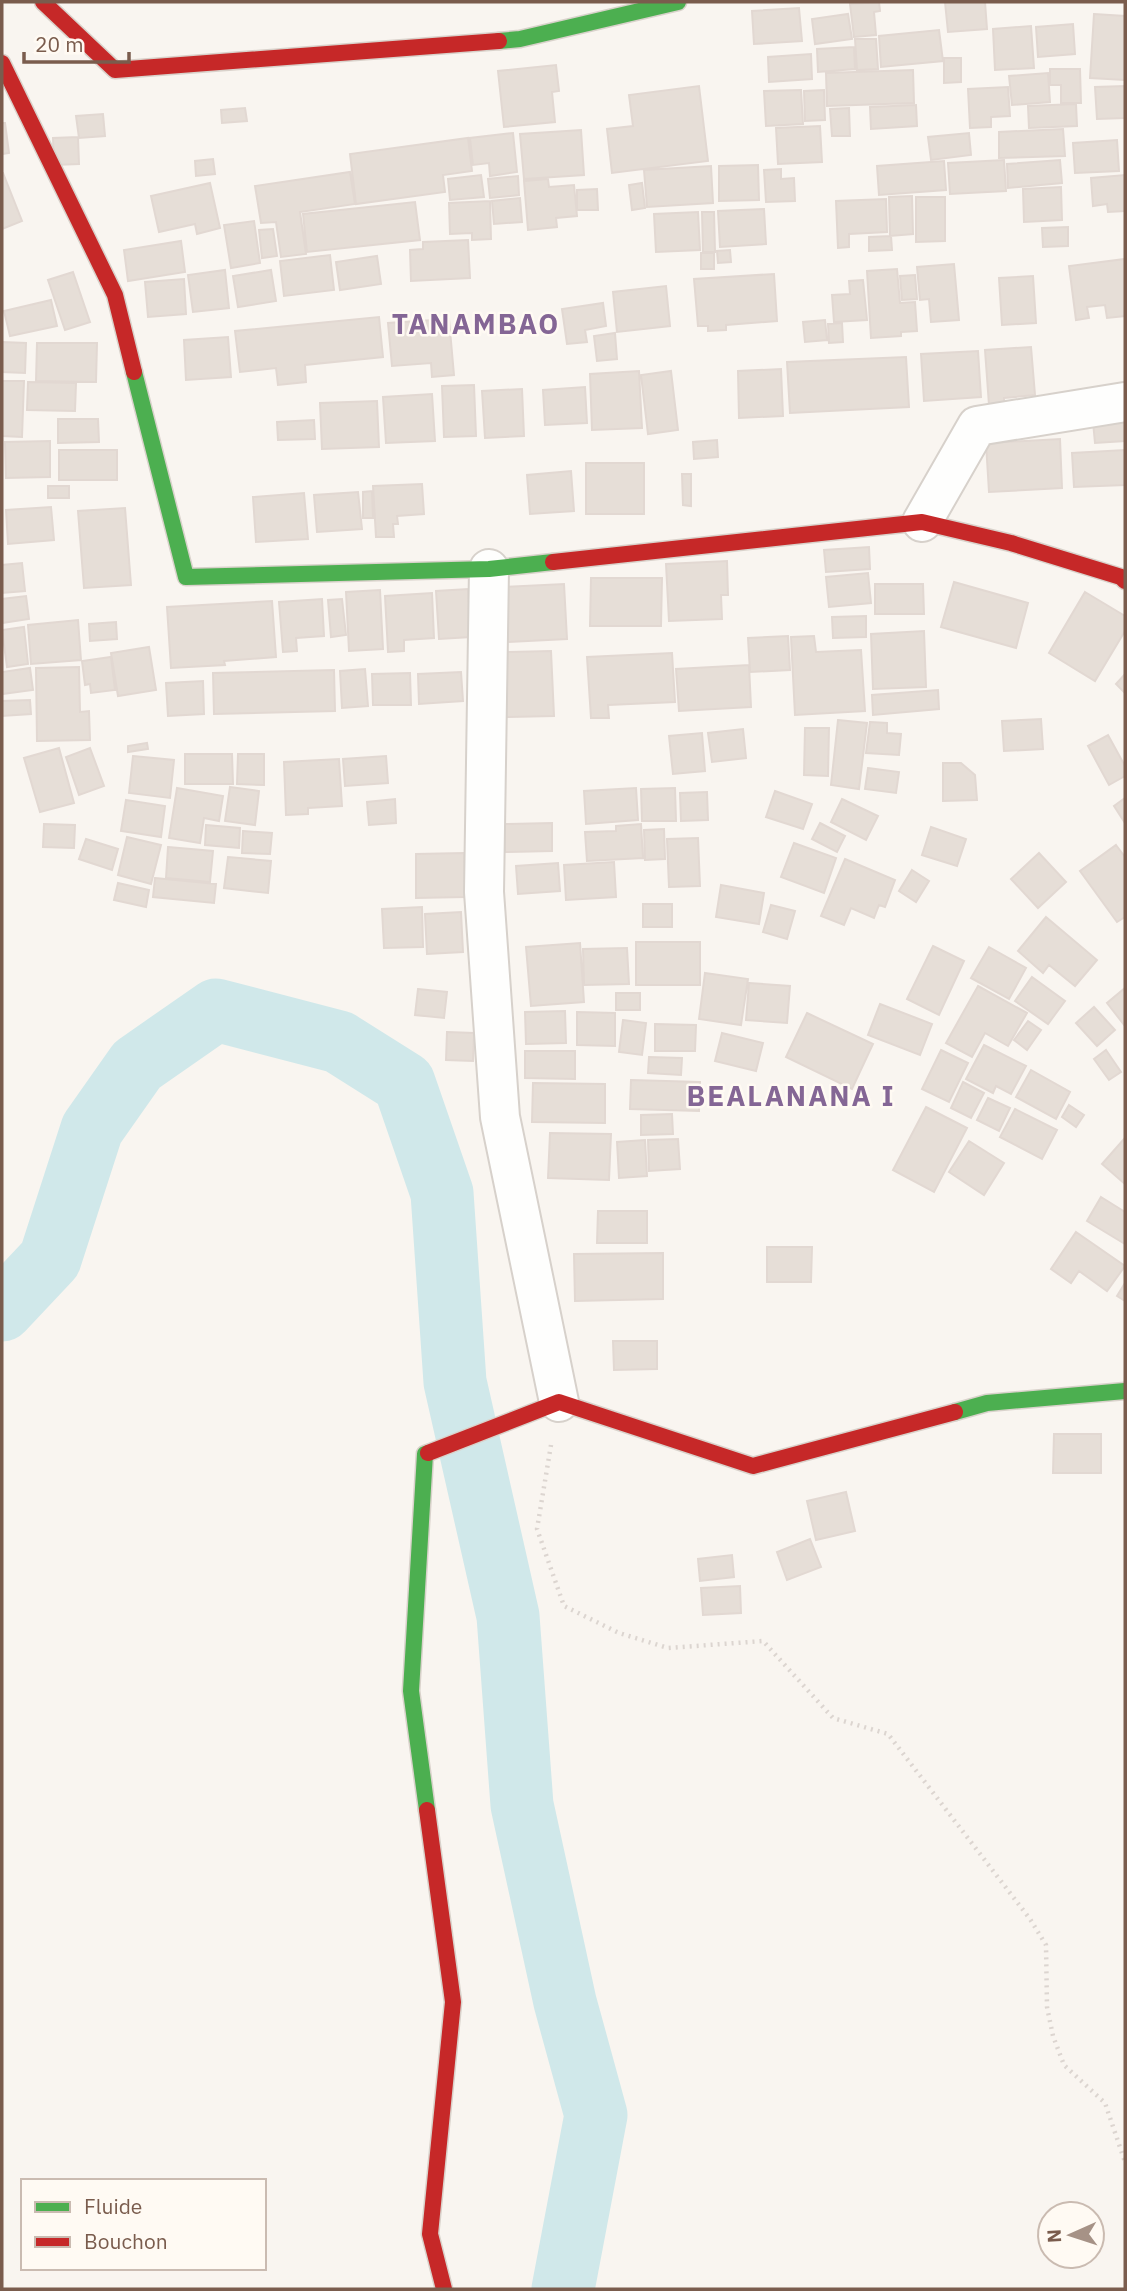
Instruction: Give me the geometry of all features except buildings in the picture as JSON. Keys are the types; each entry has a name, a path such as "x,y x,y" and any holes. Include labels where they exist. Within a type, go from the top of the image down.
{"street":[{"path":"43,2 115,70 520,39 678,2"},
{"path":"2,63 115,295 186,577 489,569 922,522 1011,543 1125,580"},
{"path":"922,522 977,426 1125,401"},
{"path":"489,569 484,892 500,1117 571,1406"},
{"path":"443,2289 430,2234 453,2002 411,1691 425,1454 571,1406 753,1466 987,1403 1125,1391"}],"path":[{"path":"571,1406 551,1446 537,1529 564,1606 619,1633 668,1648 763,1641 833,1718 888,1734 1030,1919 1045,1945 1047,2007 1063,2065 1105,2104 1125,2162"}],"waterway":[{"path":"2,1310 50,1259 92,1129 137,1065 216,1010 339,1042 404,1083 442,1193 455,1382 508,1616 522,1805 565,2002 596,2115 563,2289"}],"traffic: fast":[{"path":"499,41 520,39 678,2"},
{"path":"134,372 186,577 489,569 553,562"},
{"path":"955,1412 987,1403 1125,1391"},
{"path":"427,1810 411,1691 425,1454 428,1453"}],"traffic: jam":[{"path":"43,2 115,70 499,41"},
{"path":"2,63 115,295 134,372"},
{"path":"553,562 922,522 1011,543 1121,577 1125,581"},
{"path":"428,1453 559,1402 753,1466 955,1412"},
{"path":"427,1810 453,2002 430,2234 444,2289"}],"district":[{"name":"TANAMBAO","path":"476,323"},
{"name":"BEALANANA I","path":"791,1095"}]}
